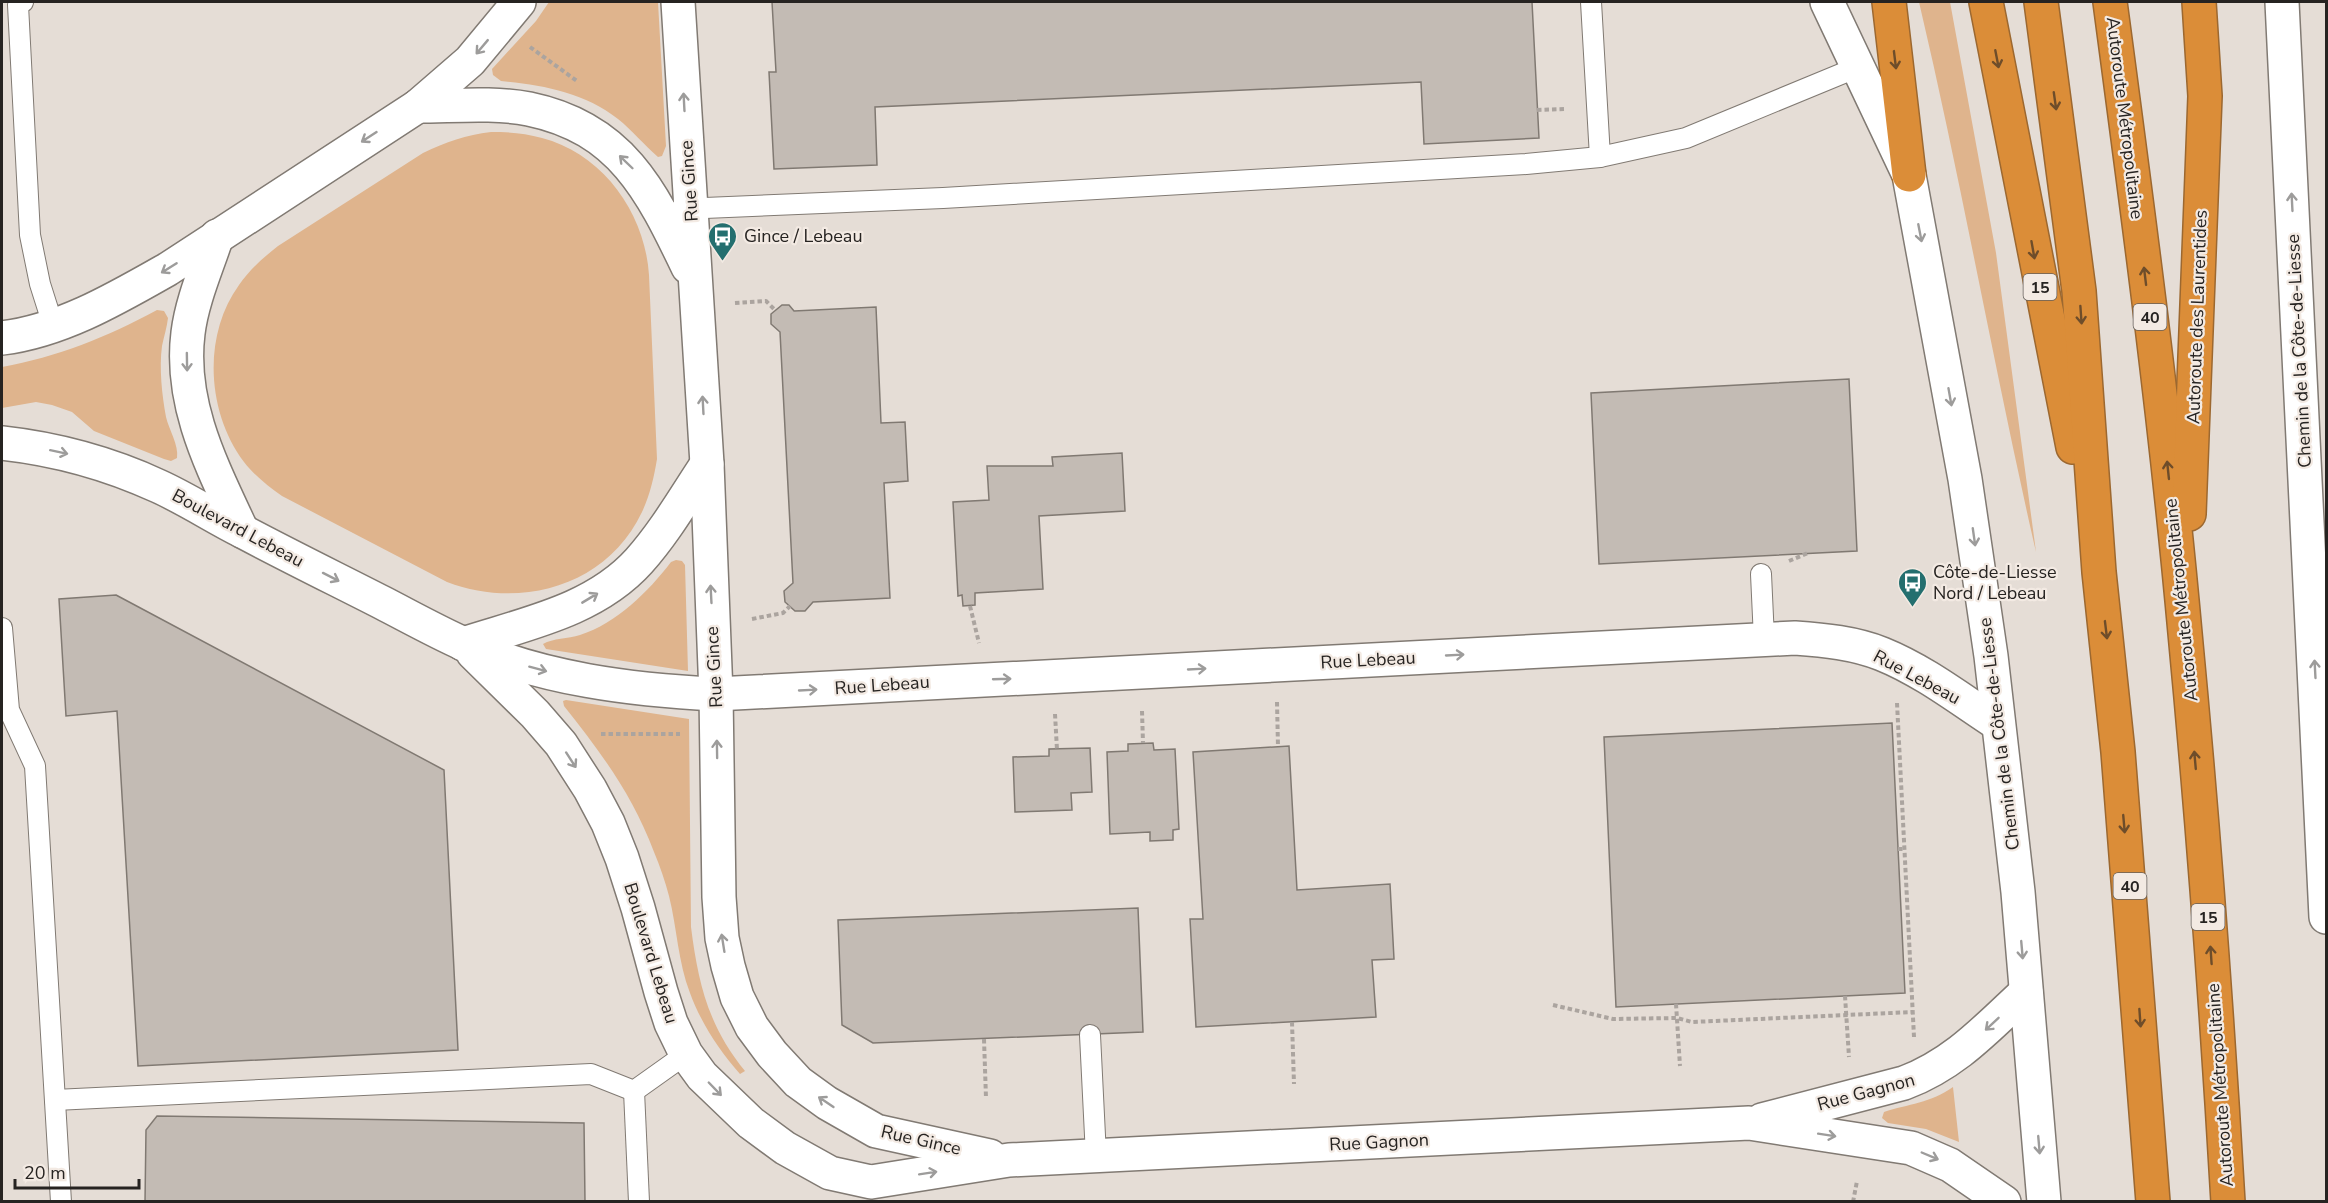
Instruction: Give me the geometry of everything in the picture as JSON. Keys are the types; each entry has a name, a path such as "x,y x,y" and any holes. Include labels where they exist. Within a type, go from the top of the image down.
{"highway":[{"path":"1888,2 1909,175"},
{"name":"15","path":"1986,2 2044,310 2099,572"},
{"name":"40","path":"2041,2 2079,291 2099,572 2118,752 2153,1202"},
{"name":"Autoroute Métropolitaine","path":"2110,2 2159,391 2185,633 2228,1202"},
{"name":"Autoroute des Laurentides","path":"2185,633 2205,96 2199,2"}],"street":[{"path":"2,338 52,325 126,293 168,269 418,106 470,61 519,2"},
{"name":"Rue Gince","path":"678,2 676,209 697,286 716,694 719,897 722,938 737,997 752,1027 772,1054 798,1082 827,1103 876,1131 1009,1160"},
{"name":"Chemin de la Côte-de-Liesse","path":"1827,2 1909,175 1965,479 1984,607 2018,892 2044,1202"},
{"name":"Chemin de la Côte-de-Liesse","path":"2282,2 2326,917"},
{"path":"418,106 504,106 528,109 580,126 629,164 676,209"},
{"path":"218,236 194,305 188,332 187,378 195,423 213,469 242,531"},
{"name":"Boulevard Lebeau","path":"2,443 50,450 111,467 159,486 463,644 506,661 559,675 679,692 716,694"},
{"path":"463,644 561,613 613,584 638,562 662,532 707,464"},
{"name":"Rue Lebeau","path":"716,694 1764,639 1819,639 1882,654 1928,678 1998,724"},
{"name":"Boulevard Lebeau","path":"463,644 535,714 561,744 590,789 608,823 622,858 671,1023 686,1054 702,1076 724,1099 751,1123 785,1148 867,1192 1009,1160"},
{"name":"Rue Gagnon","path":"1009,1160 1749,1123 1924,1076 1957,1056 2026,992"},
{"name":"Rue Gagnon","path":"1749,1123 1911,1148 1950,1165 2004,1202"}],"lane":[{"path":"23,2 18,5 30,235 40,284 52,325"},
{"path":"1591,2 1600,157"},
{"path":"676,209 979,196 1514,165 1600,157 1686,138 1858,68"},
{"path":"1761,574 1764,639"},
{"path":"2,628 9,710 35,766 61,1202"},
{"path":"1090,1035 1096,1156"},
{"path":"634,1090 686,1054"},
{"path":"55,1100 591,1074 634,1090"},
{"path":"634,1090 639,1202"}],"path":[{"path":"725,304 766,301 775,310"},
{"path":"748,619 783,613 790,606"},
{"path":"970,606 980,646"},
{"path":"1277,699 1278,747"},
{"path":"1897,702 1915,1046"},
{"path":"1142,706 1143,743"},
{"path":"1055,710 1057,750"},
{"path":"598,734 689,734"},
{"path":"1898,849 1905,849"},
{"path":"1845,996 1849,1057"},
{"path":"1676,1004 1680,1066"},
{"path":"1553,1005 1613,1019 1677,1018 1692,1022 1913,1012"},
{"path":"1292,1022 1294,1084"},
{"path":"984,1039 986,1098"},
{"path":"1853,1202 1857,1180"}],"shaded area":[{"path":"549,2 658,2 666,146 662,156 658,157 618,119 591,102 562,91 501,81 493,75 492,69 536,21"},
{"path":"1919,2 1950,2 1996,253 2036,552 1950,139"},
{"path":"491,132 542,138 584,157 602,172 617,189 639,230 646,252 649,275 657,459 647,499 627,537 607,558 584,574 559,585 532,592 504,593 475,590 447,582 282,496 244,462 222,421 216,398 215,350 219,327 227,305 239,285 262,259 278,246 423,153 456,140"},
{"path":"157,310 164,311 168,318 162,346 161,382 166,417 175,443 177,458 171,461 164,459 94,431 72,412 52,405 36,402 2,408 2,367 42,358 81,345"},
{"path":"682,561 685,565 688,671 546,649 543,644 547,642 594,630 619,615 642,595 671,562"},
{"path":"563,701 689,719 691,927 701,985 707,1003 722,1037 745,1071 740,1074 711,1036 690,993 667,890 636,811 615,775 564,706"},
{"path":"1953,1087 1959,1142 1926,1129 1888,1123 1882,1118 1884,1112 1928,1100"}],"building":[{"path":"772,2 1532,2 1539,138 1424,144 1421,82 875,107 877,165 774,169 769,72 776,72"},
{"path":"782,305 789,305 794,311 876,307 881,423 905,422 908,481 884,483 890,598 813,602 805,611 795,611 785,602 784,591 793,583 780,332 771,324 771,314"},
{"path":"1849,379 1857,551 1599,564 1591,393"},
{"path":"1122,453 1125,511 1039,516 1043,589 975,593 975,605 963,606 962,595 958,596 953,502 989,500 987,466 1053,466 1052,457"},
{"path":"116,595 444,770 458,1050 138,1066 117,711 66,716 59,599"},
{"path":"1892,723 1905,993 1616,1007 1604,737"},
{"path":"1153,743 1154,750 1175,749 1179,829 1173,830 1173,840 1150,841 1150,832 1110,834 1107,752 1128,751 1128,744"},
{"path":"1289,746 1297,890 1390,884 1394,959 1372,960 1376,1017 1196,1027 1190,919 1203,919 1193,752"},
{"path":"1090,748 1092,792 1071,793 1072,810 1015,812 1013,757 1049,756 1049,749"},
{"path":"1138,908 1143,1032 873,1043 842,1025 838,920"},
{"path":"157,1116 584,1123 585,1202 145,1202 146,1130"}],"place":[{"name":"Gince / Lebeau","path":"723,262"},
{"name":"Côte-de-Liesse Nord / Lebeau","path":"1912,608"}]}
